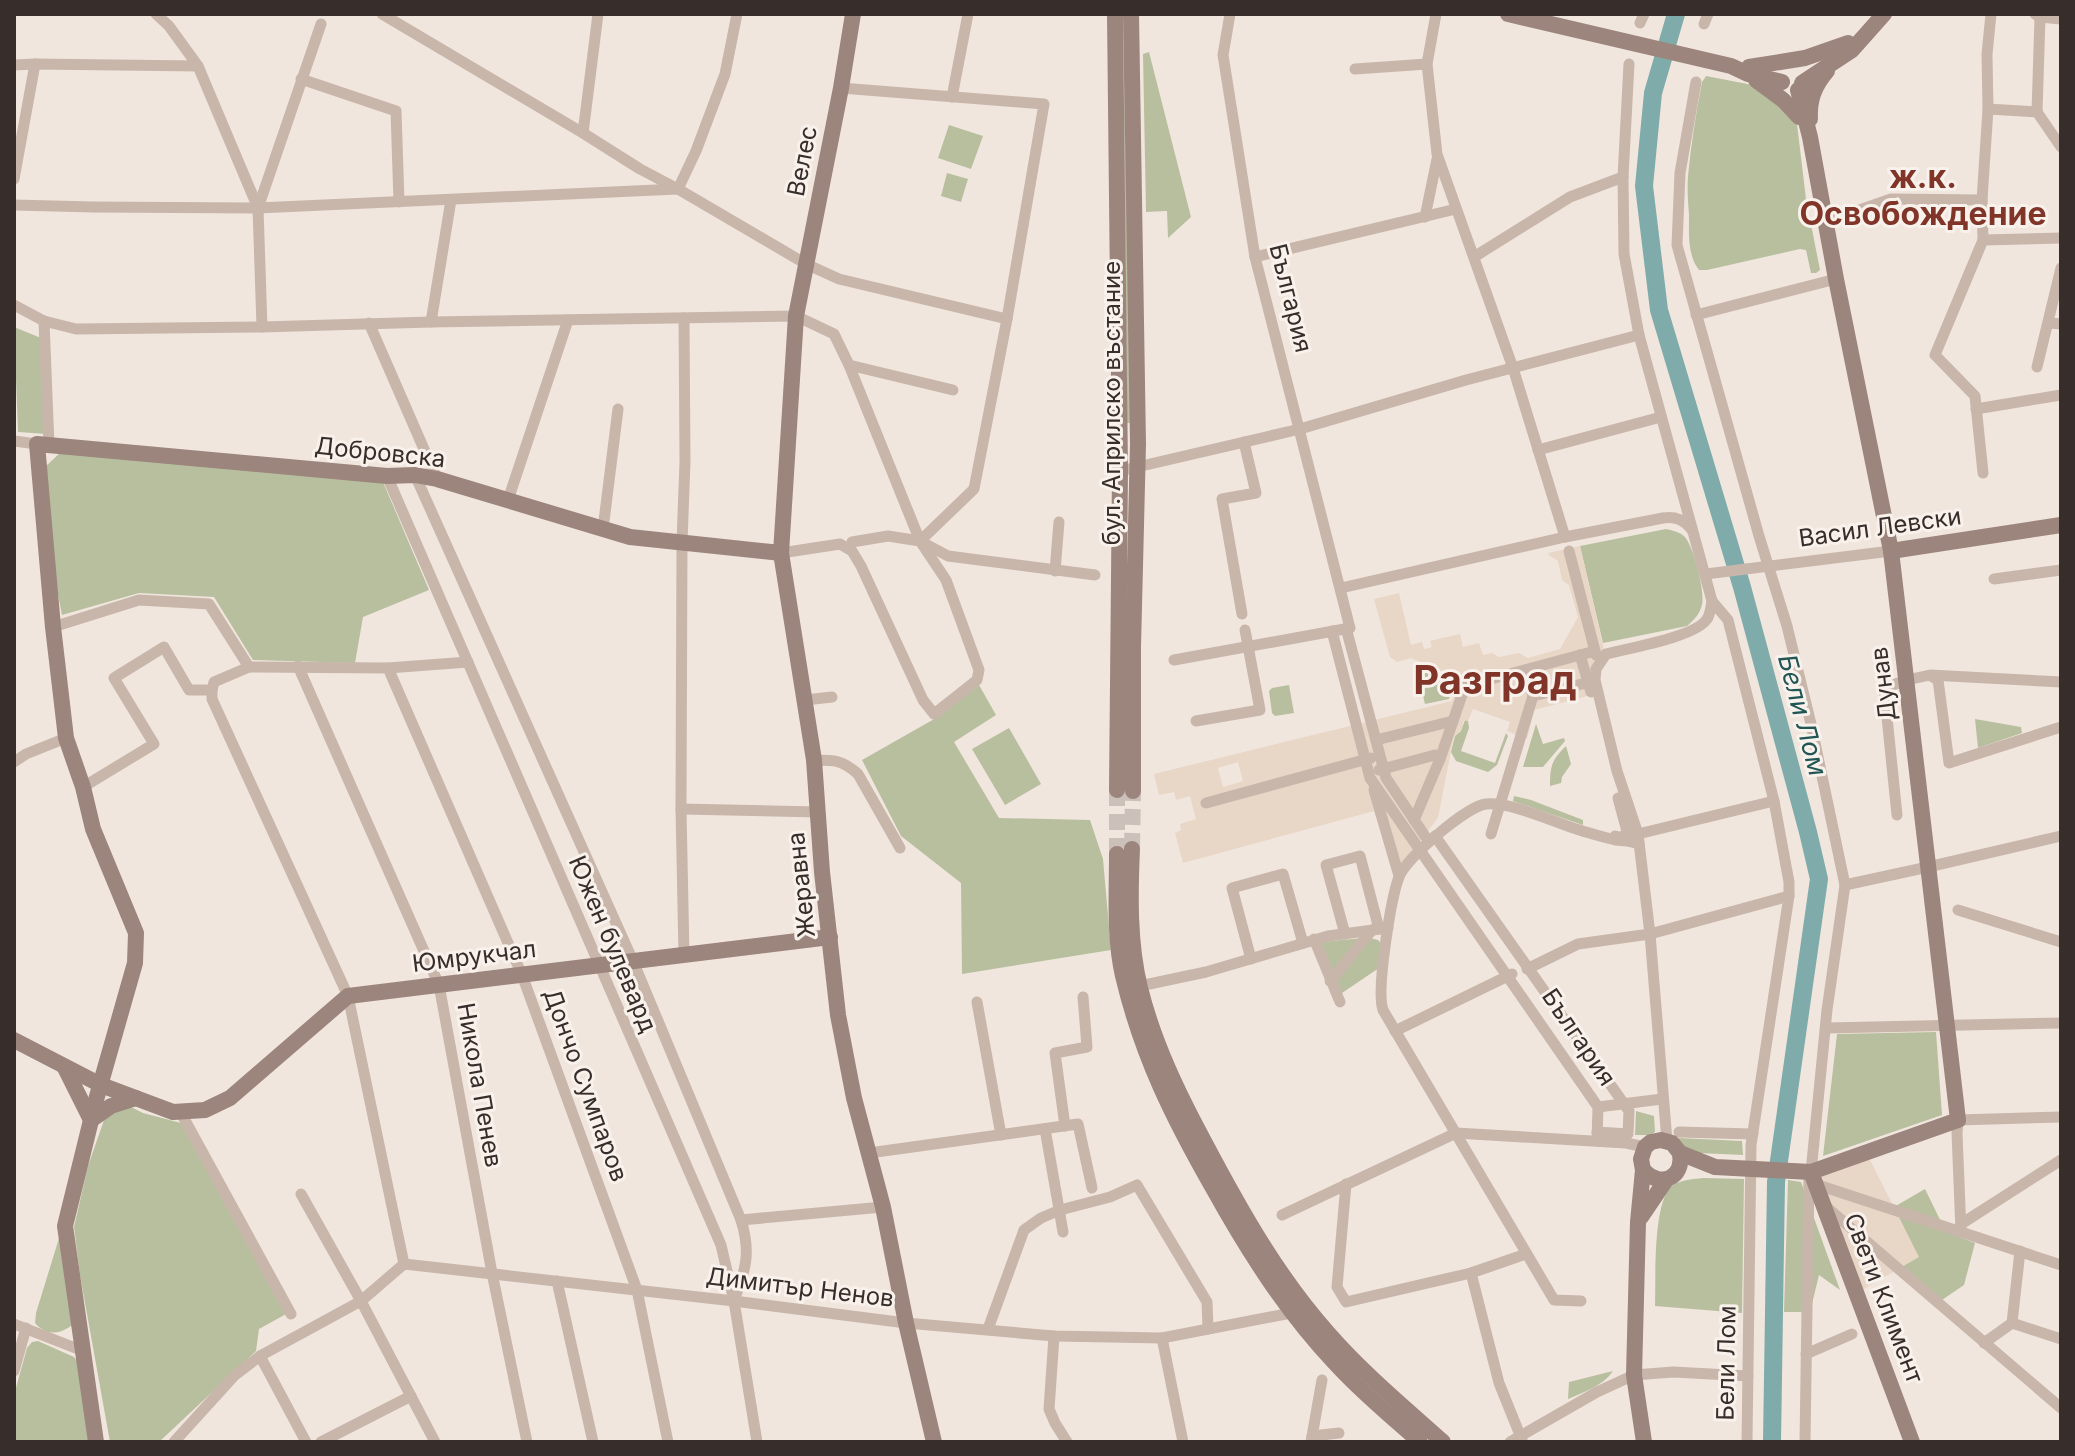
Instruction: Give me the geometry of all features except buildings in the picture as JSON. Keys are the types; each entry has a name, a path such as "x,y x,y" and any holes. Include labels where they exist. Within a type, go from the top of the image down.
{"street":[{"path":"156,14 169,26 198,66 258,208"},
{"path":"382,14 640,169 806,264 839,279 1007,319"},
{"path":"583,133 598,14"},
{"path":"678,189 725,74 737,14"},
{"name":"Велес","path":"796,316 853,14"},
{"path":"952,97 968,14"},
{"name":"бул. Априлско въстание","path":"1115,14 1125,790 1138,467 1131,14"},
{"name":"България","path":"1230,14 1223,55 1255,257 1341,588 1350,628 1346,628 1386,778 1414,820 1432,839 1530,970 1629,1111 1628,1138"},
{"path":"1436,14 1427,64 1437,154 1513,368 1565,537"},
{"path":"1508,14 1792,82 1852,50 1884,14"},
{"path":"1983,473 1975,396 1935,355 1983,240 1987,54 1991,14"},
{"path":"2061,19 2038,16 2037,112 2061,147"},
{"path":"262,327 258,208 321,24"},
{"path":"1792,82 1813,65 1867,32"},
{"path":"1748,71 1805,58 1848,43"},
{"path":"1811,140 1810,104 1813,91 1839,59"},
{"path":"14,179 35,64"},
{"path":"1355,69 1427,64"},
{"name":"Бели Лом","path":"1629,64 1623,177 1624,254 1639,335 1712,601 1728,620 1774,801 1789,882 1753,1134 1747,1442"},
{"path":"14,65 198,66"},
{"path":"1748,71 1799,117"},
{"path":"301,79 396,111 399,202"},
{"path":"1696,82 1680,173 1677,245 1763,567 1787,626 1845,885 1826,1028 1812,1176 1805,1442"},
{"name":"Дунав","path":"1792,82 1799,117 1811,140"},
{"name":"Дунав","path":"1792,82 1811,140 1891,551 1958,1120 1961,1228"},
{"path":"841,88 1044,104 974,489 920,541"},
{"path":"1988,109 2037,112"},
{"path":"1425,217 1437,154"},
{"path":"631,192 640,169"},
{"path":"1474,257 1570,197 1623,177"},
{"path":"14,205 258,208 678,189"},
{"path":"1825,222 1891,199 1982,200"},
{"path":"431,322 451,200"},
{"path":"1255,257 1456,209"},
{"path":"1983,240 2061,238"},
{"path":"2037,367 2055,324 2061,268"},
{"path":"1696,315 1836,279"},
{"path":"14,305 44,321 76,329 796,316 834,334 920,541 946,580 979,670 977,680 934,714 923,700 861,566 846,543"},
{"name":"Жеравна","path":"796,316 781,553 814,760 822,872 838,1015 854,1098 883,1207 934,1442"},
{"path":"684,318 681,809 684,955"},
{"path":"508,500 568,320"},
{"path":"44,321 43,445 53,627 66,738 93,829 136,933 135,963 65,1226 96,1442"},
{"path":"369,323 437,479"},
{"path":"1120,471 1300,429 1466,380 1639,335"},
{"path":"849,365 953,390"},
{"path":"1976,409 2061,395"},
{"path":"603,529 618,409"},
{"path":"1538,450 1661,417"},
{"name":"Добровска","path":"14,441 387,476 415,475 630,537 781,553"},
{"path":"1242,614 1222,499 1256,493 1244,442"},
{"path":"415,475 741,1220 747,1254 745,1272 734,1301"},
{"name":"Южен булевард","path":"387,476 721,1245 734,1301 757,1442"},
{"path":"1341,588 1565,537 1674,517 1683,521 1696,536"},
{"path":"1055,571 1059,522"},
{"name":"Васил Левски","path":"1706,574 1891,551 2061,525"},
{"path":"781,553 888,536 920,541 948,556 1095,575"},
{"path":"1569,551 1598,658 1592,681 1628,835 1619,837 1605,833"},
{"path":"1994,579 2061,570"},
{"path":"53,627 139,600 209,604 249,667"},
{"path":"1414,820 1440,759 1465,686 1580,655 1598,658 1686,633 1699,628 1708,618 1712,601"},
{"path":"1174,660 1346,628"},
{"path":"1196,721 1260,710 1245,630"},
{"name":"България","path":"1332,631 1370,776 1598,1107 1597,1137"},
{"path":"83,787 154,744 114,678 164,647 189,690 212,690"},
{"path":"1580,655 1592,681 1639,839 1650,934 1662,1099 1682,1160 1638,1222"},
{"path":"174,1442 234,1376 260,1356 361,1301 404,1264 348,996 212,699 214,682 249,667 388,668 468,662"},
{"name":"Никола Пенев","path":"298,666 439,985 492,1273 527,1442"},
{"name":"Дончо Сумпаров","path":"388,668 522,975 637,1290 668,1442"},
{"path":"1491,834 1533,696 1526,670"},
{"path":"1930,675 1938,680 1949,763 2061,727"},
{"path":"1897,815 1884,688 1930,675 2061,682"},
{"path":"1533,696 1592,681"},
{"path":"805,700 832,697"},
{"path":"1376,740 1453,721"},
{"path":"14,762 66,738"},
{"path":"1206,803 1380,755"},
{"path":"1399,876 1370,776 1383,769 1435,755 1440,759"},
{"path":"814,760 834,760 848,765 858,774 900,848"},
{"path":"1330,981 1380,929 1399,876 1408,862 1432,839 1482,804 1502,798 1583,831 1615,840 1629,840 1774,801"},
{"path":"681,809 818,812"},
{"path":"1384,825 1411,838"},
{"path":"1845,885 2061,836"},
{"path":"1124,852 1119,949 1122,974 1133,988 1182,1102 1236,1201 1291,1287 1353,1360 1443,1442"},
{"path":"1345,934 1326,865 1360,856 1380,929 1380,995 1383,1010 1554,1300 1581,1301"},
{"path":"1251,959 1232,888 1283,874 1309,941 1340,1002"},
{"path":"1395,1031 1469,994 1511,978 1520,967 1530,970 1578,944 1650,934 1789,896"},
{"path":"1958,910 2061,942"},
{"path":"1133,988 1190,976 1309,941 1380,929"},
{"path":"628,962 830,937"},
{"name":"Юмрукчал","path":"348,996 628,962"},
{"path":"1511,978 1519,988 1527,987 1532,981 1530,970"},
{"path":"1133,988 1152,1069 1171,1112 1250,1251 1291,1313 1336,1365 1420,1442"},
{"path":"14,1040 101,1085 173,1112 205,1110 230,1098 348,996"},
{"path":"1065,1126 1055,1053 1087,1047 1083,997"},
{"path":"977,1002 1001,1135"},
{"path":"1826,1028 2061,1023"},
{"path":"64,1066 91,1120"},
{"path":"91,1120 111,1106 136,1098"},
{"path":"1598,1107 1662,1099"},
{"path":"181,1113 291,1314"},
{"path":"1812,1176 1958,1120 2061,1117"},
{"path":"869,1153 1078,1124 1092,1188"},
{"path":"1045,1129 1063,1232"},
{"path":"1282,1215 1456,1133 1628,1138 1645,1147"},
{"path":"1644,1442 1634,1375 1641,1159 1645,1147 1673,1136 1753,1134"},
{"path":"1680,1153 1715,1167"},
{"path":"1961,1228 2061,1160"},
{"path":"1643,1170 1653,1178 1715,1167 1812,1176 2061,1265"},
{"name":"Свети Климент","path":"1812,1176 1912,1442"},
{"path":"1346,1184 1337,1287 1346,1302 1471,1273 1526,1254"},
{"path":"988,1329 1024,1230 1060,1210 1110,1197 1137,1185 1207,1302 1200,1331"},
{"path":"301,1194 435,1442"},
{"path":"1823,1204 2061,1408"},
{"path":"741,1220 883,1207"},
{"path":"1984,1343 2012,1323 2020,1251"},
{"name":"Димитър Ненов","path":"404,1264 906,1323 1054,1336 1162,1338 1291,1313"},
{"path":"1471,1273 1499,1383 1518,1440 1597,1392 1634,1375 1673,1372 1748,1376"},
{"path":"557,1281 593,1442"},
{"path":"2012,1323 2061,1339"},
{"path":"14,1324 83,1351"},
{"path":"14,1371 26,1328"},
{"path":"1806,1354 1852,1334"},
{"path":"1054,1336 1049,1409 1067,1442"},
{"path":"1162,1338 1183,1442"},
{"path":"260,1356 306,1442"},
{"path":"1322,1380 1311,1439 1339,1433"},
{"path":"321,1442 342,1437 411,1396"}],"green space":[{"path":"1123,14 1131,423 1127,423"},
{"path":"1149,52 1191,217 1168,238 1167,211 1146,212 1143,54"},
{"path":"1706,76 1758,86 1797,124 1806,199 1820,270 1816,273 1811,273 1806,250 1800,249 1707,270 1699,270 1695,264 1690,243 1688,181 1698,105"},
{"path":"949,125 983,136 971,169 938,158"},
{"path":"947,173 968,179 961,202 941,196"},
{"path":"14,327 41,338 47,434 18,432"},
{"path":"61,452 383,482 429,590 363,617 355,663 253,660 214,597 139,593 62,615 52,564 46,466"},
{"path":"1666,529 1675,531 1688,541 1702,590 1699,612 1687,626 1603,643 1580,546"},
{"path":"1423,667 1455,681 1449,699 1425,704 1417,671"},
{"path":"979,685 996,715 954,742 999,818 1090,820 1103,859 1111,950 962,974 961,883 901,836 862,760 936,718"},
{"path":"1289,685 1294,713 1275,716 1269,691"},
{"path":"1975,719 2021,727 2022,733 1978,748"},
{"path":"1465,720 1469,728 1461,751 1495,763 1506,733 1508,736 1497,765 1488,772 1456,761 1451,752 1455,736 1461,731"},
{"path":"1536,724 1543,744 1564,738 1565,741 1543,767 1523,767"},
{"path":"1009,728 1041,784 1005,805 972,749"},
{"path":"1566,746 1571,764 1561,783 1550,786 1553,763"},
{"path":"1514,796 1583,820 1583,825 1513,801"},
{"path":"1364,938 1330,977 1317,944"},
{"path":"1370,938 1378,940 1384,947 1382,966 1339,995 1333,981"},
{"path":"1936,1032 1942,1115 1823,1156 1837,1034"},
{"path":"129,1106 181,1123 288,1313 259,1329 256,1351 159,1442 110,1442 74,1227 88,1166 104,1120 117,1108"},
{"path":"1636,1111 1654,1116 1655,1132 1635,1135"},
{"path":"1679,1138 1742,1141 1743,1155 1699,1153 1689,1150 1679,1142"},
{"path":"1703,1178 1744,1179 1742,1313 1655,1306 1658,1223 1666,1193 1676,1183"},
{"path":"1788,1180 1801,1182 1840,1290 1819,1275 1810,1312 1784,1312"},
{"path":"1925,1189 1946,1232 1975,1243 1964,1285 1939,1302 1901,1267 1918,1257 1894,1207"},
{"path":"60,1235 73,1324 54,1332 44,1330 35,1323"},
{"path":"38,1341 74,1357 80,1365 91,1442 14,1442 14,1395 27,1348"},
{"path":"1613,1371 1599,1385 1568,1399 1569,1382"}],"shaded area":[{"path":"1580,546 1604,650 1595,694 1534,710 1527,739 1507,731 1510,722 1473,709 1468,721 1464,720 1461,731 1454,736 1438,818 1394,874 1374,811 1183,863 1175,833 1181,830 1180,824 1196,819 1190,796 1176,800 1174,792 1159,795 1154,774 1452,701 1459,678 1411,658 1397,662 1390,657 1374,599 1399,593 1411,645 1422,642 1424,649 1432,647 1430,641 1460,634 1463,647 1479,643 1483,655 1492,653 1499,657 1519,653 1528,658 1560,649 1578,617 1569,585 1562,580 1558,561 1548,553","holes":["1238,762 1243,781 1223,787 1218,768"]},
{"path":"1868,1156 1919,1257 1862,1290 1820,1181 1824,1173"}],"waterway":[{"name":"Бели Лом","path":"1676,14 1653,93 1644,186 1659,310 1742,587 1819,879 1776,1182 1772,1442"}],"tunnel":[{"path":"1117,790 1117,854"},
{"path":"1132,849 1133,791"}],"district":[{"name":"ж.к. Освобождение","path":"1923,194"},
{"name":"Разград","path":"1495,679"}]}
